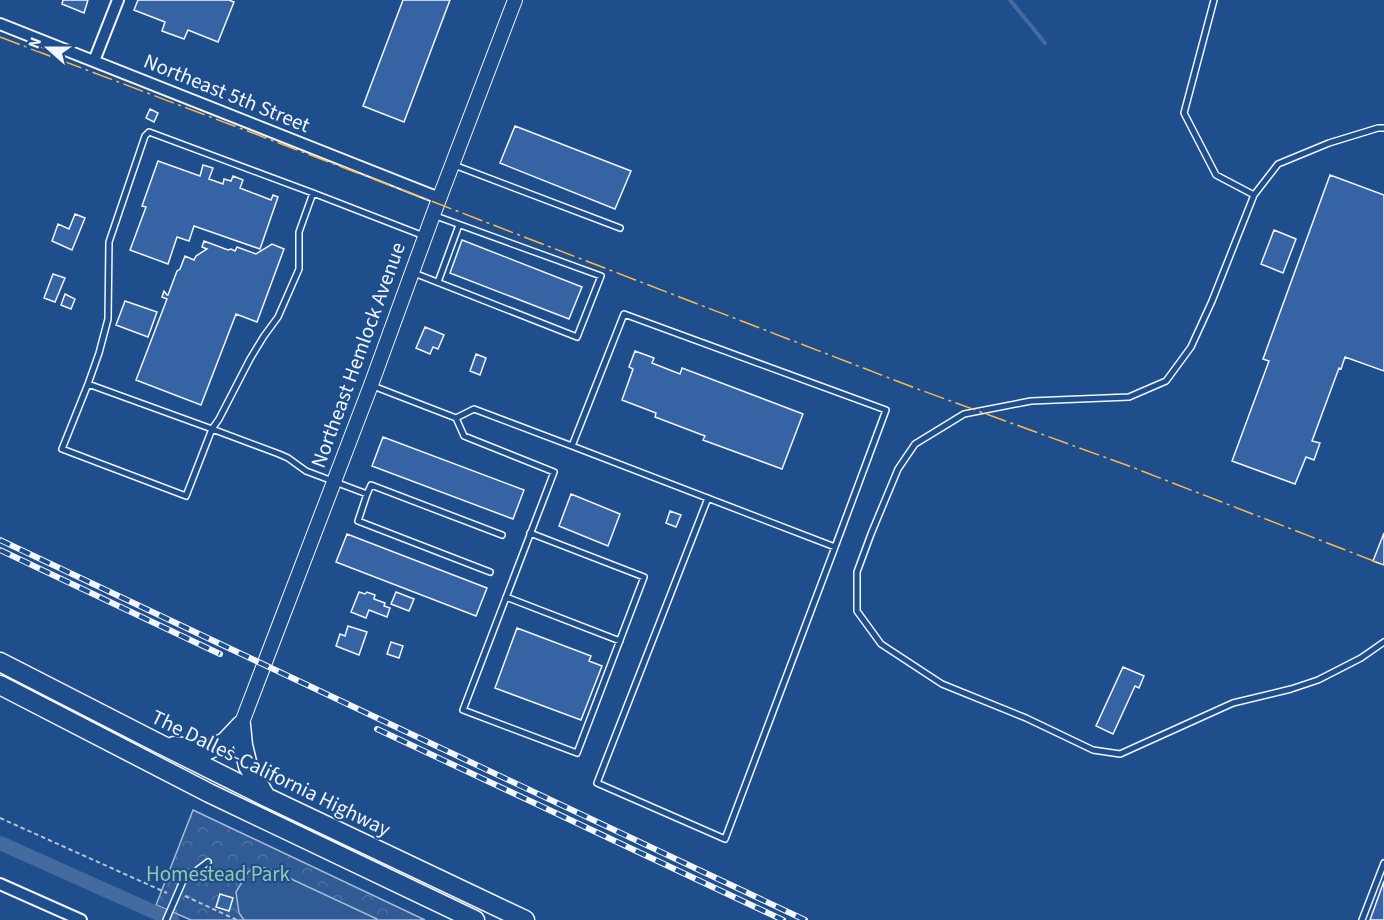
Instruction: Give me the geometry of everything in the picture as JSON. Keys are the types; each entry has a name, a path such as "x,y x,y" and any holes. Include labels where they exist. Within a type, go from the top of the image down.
{"highway":[{"name":"The Dalles-California Highway","path":"0,662 266,797 525,920"},
{"name":"The Dalles-California Highway","path":"0,685 209,793 475,920"},
{"path":"160,744 208,750 225,742 241,726"},
{"path":"241,726 248,766 266,797"}],"street":[{"path":"94,61 118,0"},
{"name":"Northeast Hemlock Avenue","path":"241,726 515,0"},
{"name":"Northeast 5th Street","path":"0,24 439,198"},
{"path":"0,884 81,920"}],"lane":[{"path":"1214,0 1184,113 1216,176 1254,195"},
{"path":"1384,128 1329,142 1278,164 1254,195 1191,347 1166,381 1129,396 1031,401 964,414 915,444 898,469 857,572 856,610 881,644 942,684 1026,718 1093,750 1120,754 1233,703 1318,680 1361,658 1384,642"},
{"path":"313,193 299,232 299,269 278,317 255,351 212,429 186,496 62,449 99,353 108,319 109,242 145,136 149,132 313,193 425,236"},
{"path":"452,164 620,228"},
{"path":"412,272 578,337 600,276 433,215"},
{"path":"438,282 459,225"},
{"path":"572,446 624,314 886,410 725,839 597,783 708,498"},
{"path":"88,384 279,454 306,471 367,494"},
{"path":"371,385 456,418 464,436 554,472 530,533 463,710 577,753 644,577 530,533"},
{"path":"456,418 474,409 835,547"},
{"path":"490,572 358,521 371,485 502,535"},
{"path":"506,597 620,641"},
{"path":"166,920 183,881 208,862"},
{"path":"1362,920 1384,863"}],"path":[{"path":"0,818 168,893 189,897 237,920"}],"green space":[{"name":"Homestead Park","path":"193,810 425,920 191,920 156,905"}],"shaded area":[{"path":"257,866 272,870 377,920 244,920 239,913 236,892 248,872"}],"building":[{"path":"63,0 88,0 84,13 62,4"},
{"path":"138,0 229,0 234,2 218,42 188,30 184,39 162,31 165,22 134,10"},
{"path":"403,0 450,0 404,122 363,106"},
{"path":"150,109 158,113 154,122 146,118"},
{"path":"515,126 631,171 615,209 500,163"},
{"path":"158,161 200,176 203,165 213,168 209,179 223,184 224,179 231,181 233,176 243,180 240,188 271,200 273,195 278,197 260,249 194,226 189,241 177,237 168,264 130,250 146,207 142,206"},
{"path":"1330,175 1384,195 1384,371 1345,357 1312,441 1320,443 1314,460 1306,457 1295,484 1232,461 1269,361 1263,359"},
{"path":"75,214 85,218 72,250 52,241 58,224 69,229"},
{"path":"1274,230 1296,239 1283,273 1261,264"},
{"path":"462,240 582,287 569,319 450,273"},
{"path":"204,241 228,250 235,251 237,247 256,254 272,244 284,249 257,322 236,314 201,405 136,380 167,299 162,297 164,291 168,295 185,256 194,260 207,249 202,247"},
{"path":"53,274 65,278 55,302 44,298"},
{"path":"65,294 75,299 71,309 61,305"},
{"path":"125,301 157,312 148,337 116,325"},
{"path":"425,327 444,335 438,349 433,347 430,354 416,348"},
{"path":"635,351 654,358 652,363 680,374 682,368 803,414 782,469 703,440 705,436 655,417 656,413 622,400 633,369 629,367"},
{"path":"476,354 486,358 480,375 470,371"},
{"path":"383,437 524,490 513,519 372,466"},
{"path":"571,494 620,514 608,546 559,526"},
{"path":"670,511 681,515 676,527 666,523"},
{"path":"1384,533 1384,565 1373,561"},
{"path":"347,534 487,588 476,616 336,562"},
{"path":"359,592 375,595 374,599 385,603 384,606 390,608 387,617 369,610 366,618 351,612"},
{"path":"396,592 414,599 409,611 391,604"},
{"path":"348,626 367,632 359,655 336,646 340,634 345,636"},
{"path":"517,628 591,656 589,661 602,666 581,720 495,688"},
{"path":"391,642 403,646 399,658 387,654"},
{"path":"1123,667 1144,676 1139,688 1135,686 1113,734 1096,726"},
{"path":"1384,881 1384,920 1370,920"},
{"path":"220,894 233,898 229,911 216,907"}],"waterway":[{"path":"1010,0 1045,43"},
{"path":"0,843 172,920"}],"railway":[{"path":"0,540 805,920"},
{"path":"0,550 220,654"},
{"path":"377,729 783,920"}],"power":[{"path":"0,37 1384,565"}]}
